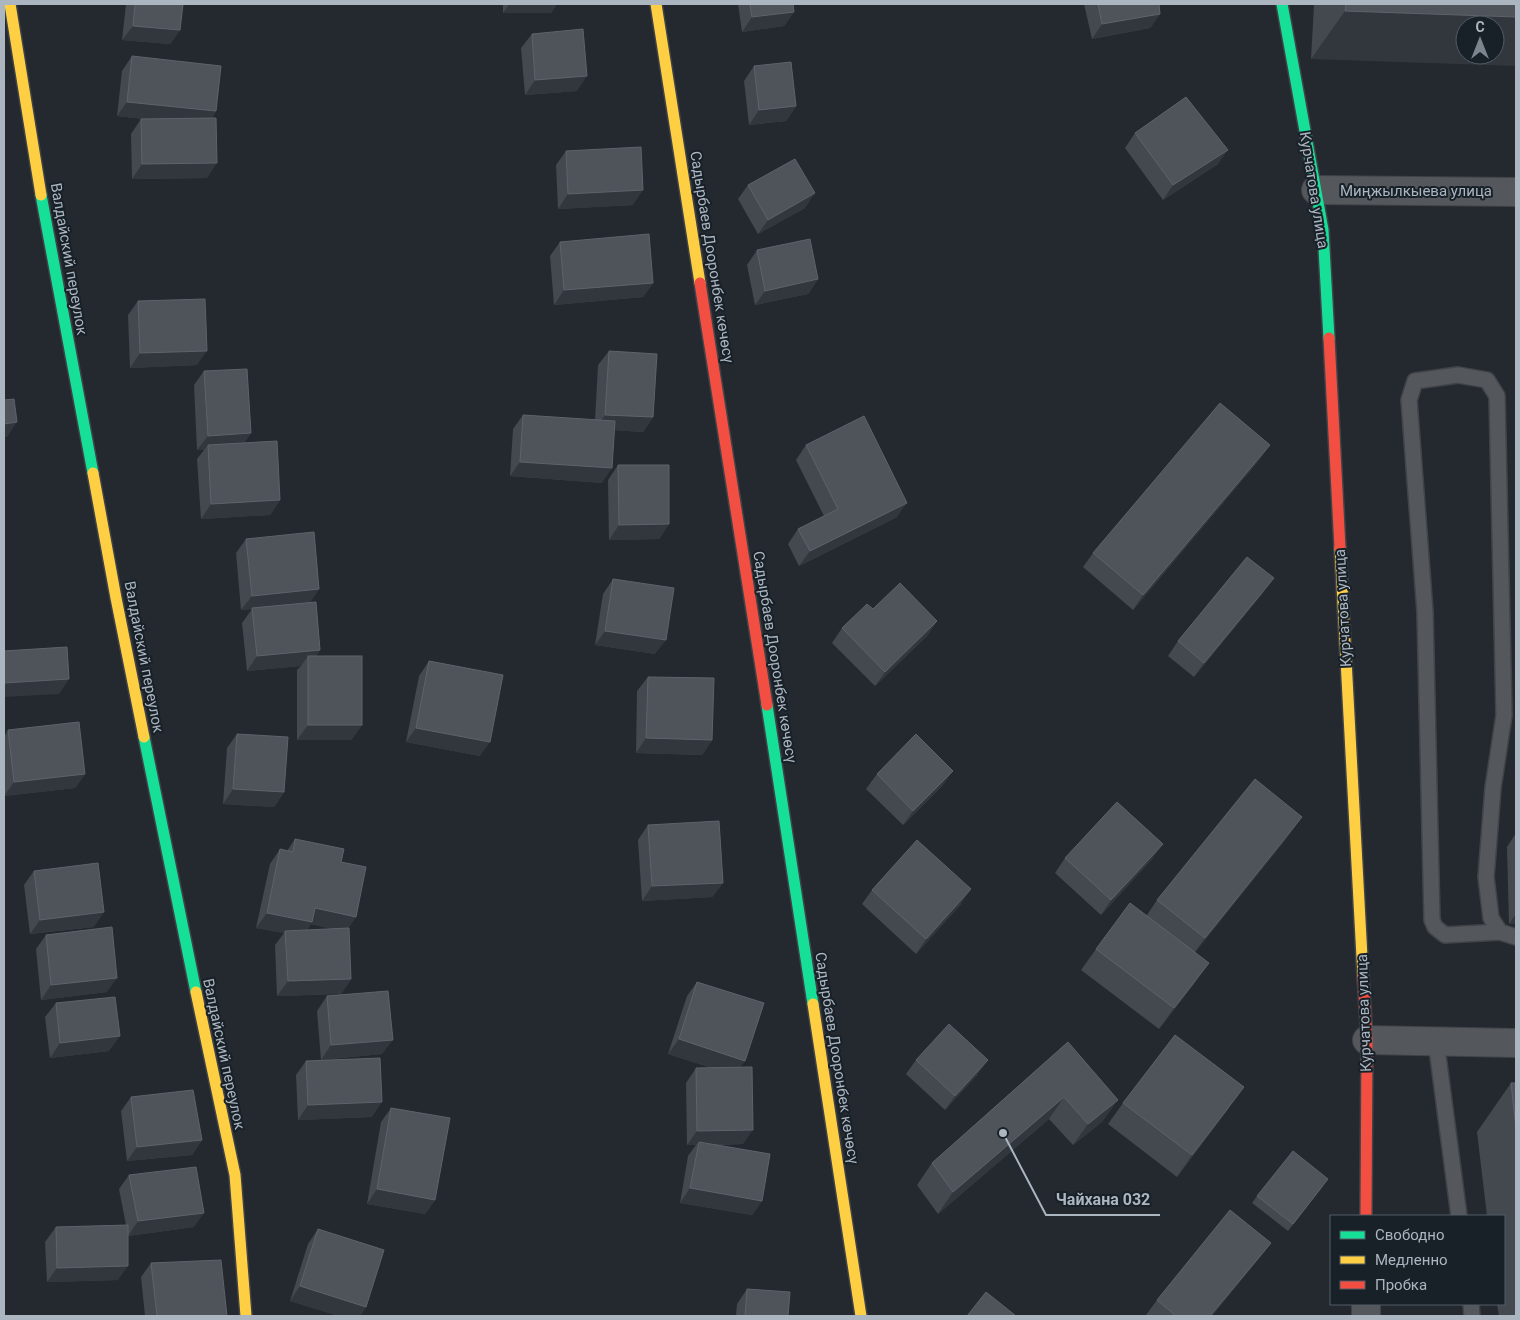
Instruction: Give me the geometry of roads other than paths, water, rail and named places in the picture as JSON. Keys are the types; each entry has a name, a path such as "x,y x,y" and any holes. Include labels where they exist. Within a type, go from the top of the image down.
{"street":[{"name":"Валдайский переулок","path":"10,4 37,171 116,598 204,1034 235,1175 246,1316"},
{"name":"Садырбаев Дооронбек көчөсү","path":"656,4 861,1316"},
{"name":"Курчатова улица","path":"1282,4 1323,230 1367,1040 1366,1215"},
{"name":"Миңжылкыева улица","path":"1316,190 1516,192"},
{"path":"1367,1040 1516,1043"}],"lane":[{"path":"1500,932 1491,918 1486,878 1493,788 1504,715 1497,396 1487,380 1458,375 1415,381 1409,400 1425,612 1432,920 1435,927 1445,935 1500,932 1516,937"},
{"path":"1436,1041 1459,1215"}],"place":[{"name":"Чайхана 032","path":"1003,1133"}]}
